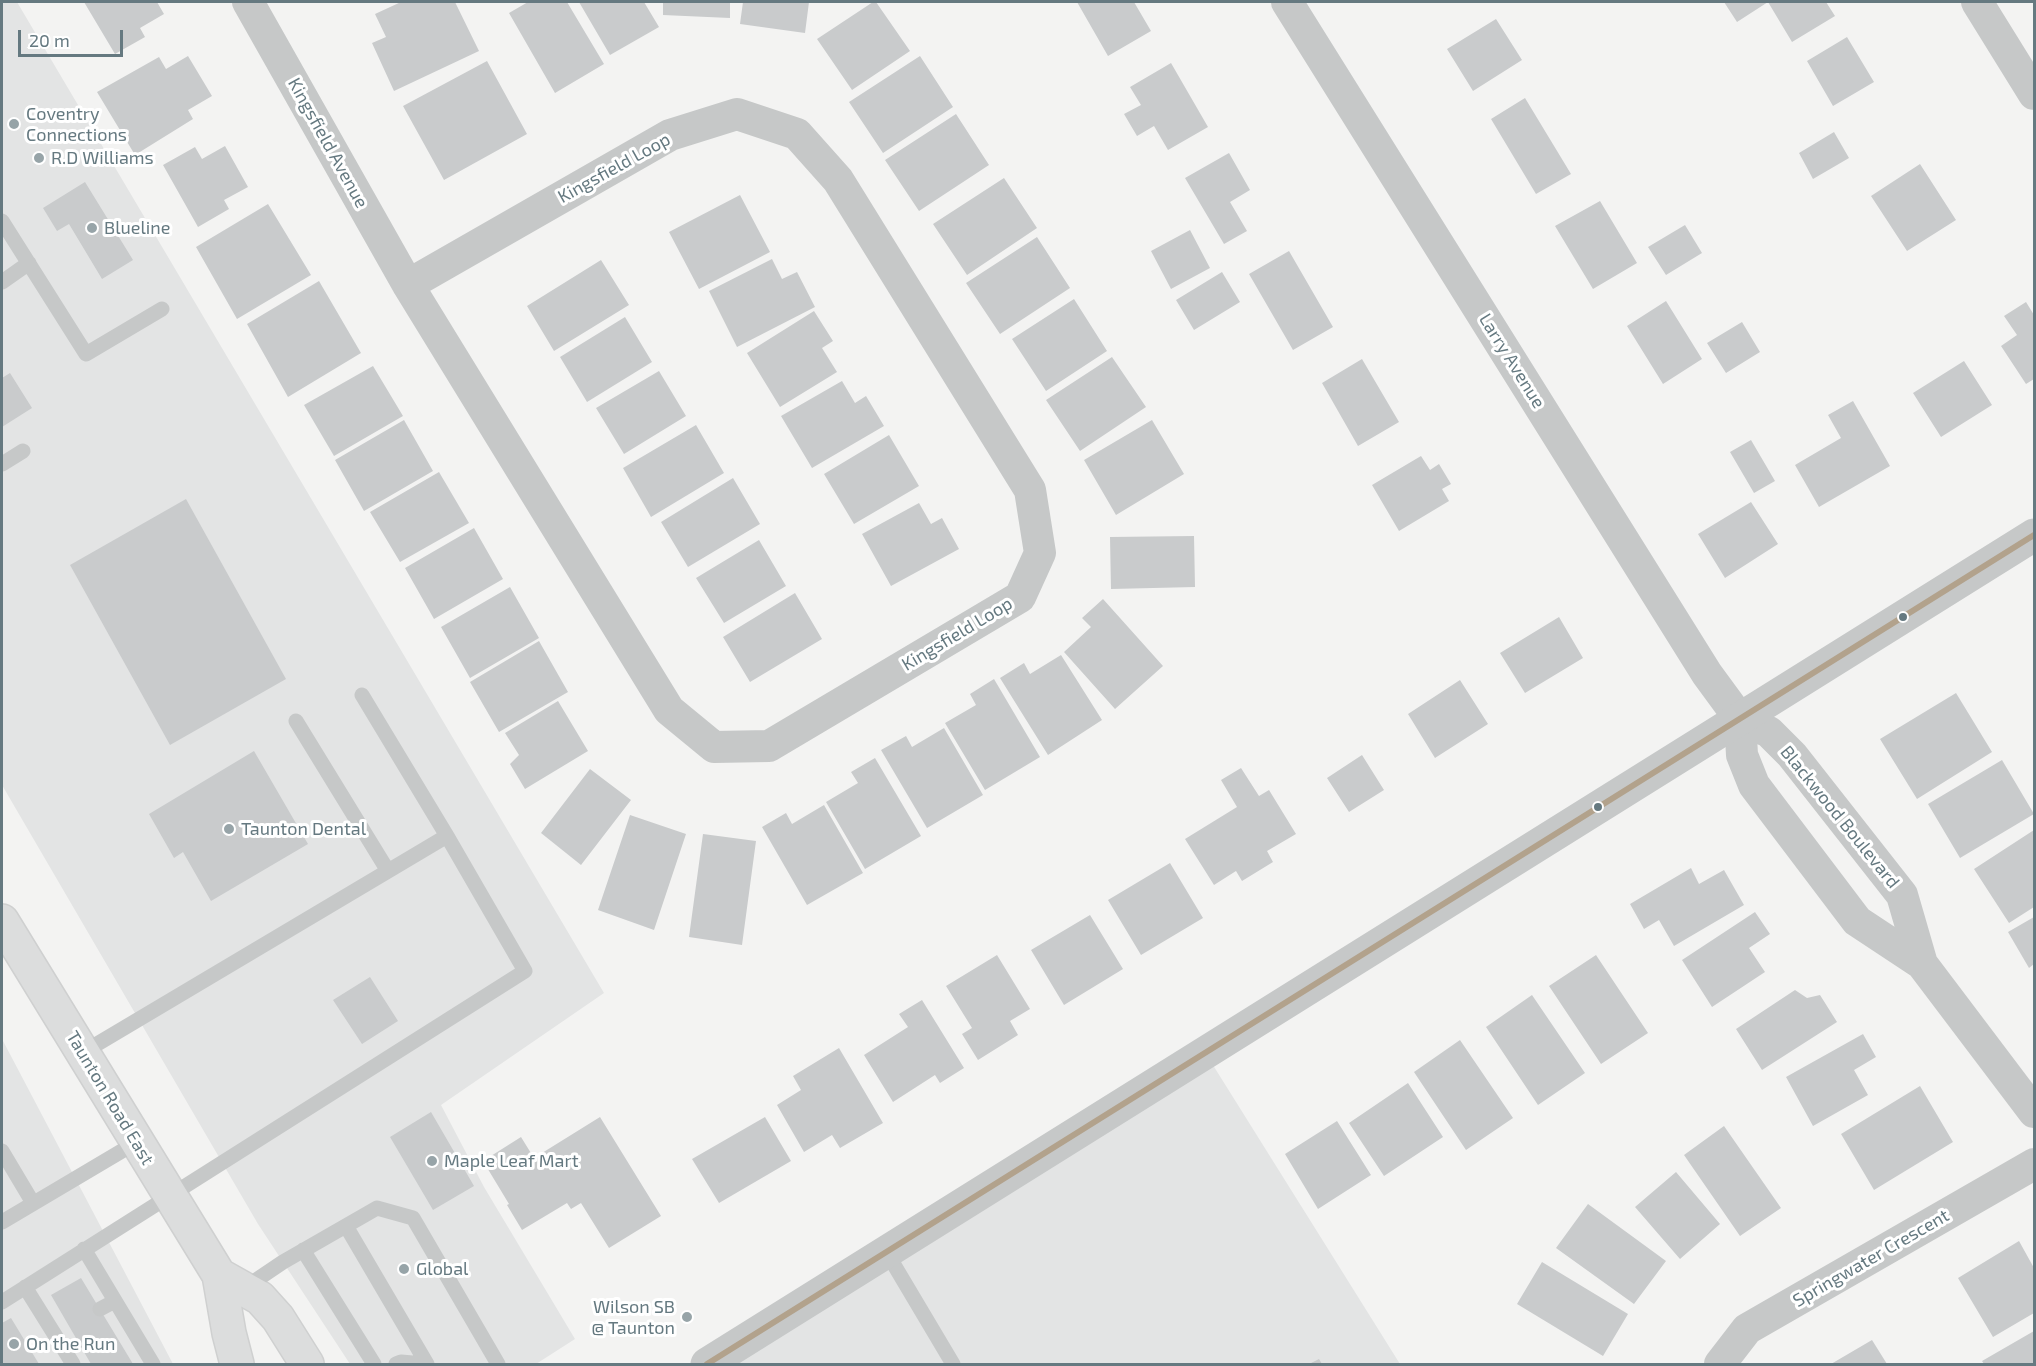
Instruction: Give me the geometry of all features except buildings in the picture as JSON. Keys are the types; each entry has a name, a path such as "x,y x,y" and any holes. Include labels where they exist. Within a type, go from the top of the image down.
{"main road":[{"name":"Taunton Road East","path":"2,921 169,1195 231,1282 260,1298 278,1318 307,1365"},
{"name":"Taunton Road East","path":"231,1282 229,1333 237,1365"}],"street":[{"name":"Kingsfield Avenue","path":"248,2 408,285"},
{"name":"Larry Avenue","path":"1287,2 1707,674 1740,719"},
{"path":"1977,2 2034,94"},
{"name":"Kingsfield Loop","path":"737,114 797,134 838,180 1030,490 1040,553 1020,597 769,747 714,747 669,710 408,285 670,135 737,114"},
{"path":"707,1365 2034,535"},
{"name":"Blackwood Boulevard","path":"1922,964 1902,895 1792,755 1769,732 1740,719 1742,755 1754,785 1857,921 1922,964 2034,1112"},
{"name":"Springwater Crescent","path":"1720,1365 1747,1329 2034,1164"}],"lane":[{"path":"2,221 86,354 162,309"},
{"path":"2,282 29,264"},
{"path":"2,464 23,451"},
{"path":"2,1302 525,971 362,695"},
{"path":"296,721 388,871"},
{"path":"82,1053 447,836"},
{"path":"2,1222 137,1142"},
{"path":"2,1151 33,1203"},
{"path":"231,1282 303,1250 377,1208 413,1218 498,1365"},
{"path":"346,1226 425,1365"},
{"path":"84,1249 149,1363"},
{"path":"303,1250 374,1365"},
{"path":"887,1252 953,1365"},
{"path":"25,1287 73,1365"},
{"path":"100,1310 115,1301"},
{"path":"56,1336 70,1328"},
{"path":"396,1365 401,1362 425,1365"}],"shaded area":[{"path":"2,2 17,2 604,993 441,1105 484,1187 575,1339 536,1364 350,1364 258,1224 2,785"},
{"path":"2,1039 173,1364 2,1364"},
{"path":"1201,1046 1400,1364 704,1364"}],"transit line":[{"path":"707,1364 2034,535"}],"place":[{"name":"Coventry Connections","path":"14,124"},
{"name":"R.D Williams","path":"39,158"},
{"name":"Blueline","path":"92,228"},
{"name":"Taunton Dental","path":"229,829"},
{"name":"Maple Leaf Mart","path":"432,1161"},
{"name":"Global","path":"404,1269"},
{"name":"Wilson SB @ Taunton","path":"687,1317"},
{"name":"On the Run","path":"14,1344"}]}
